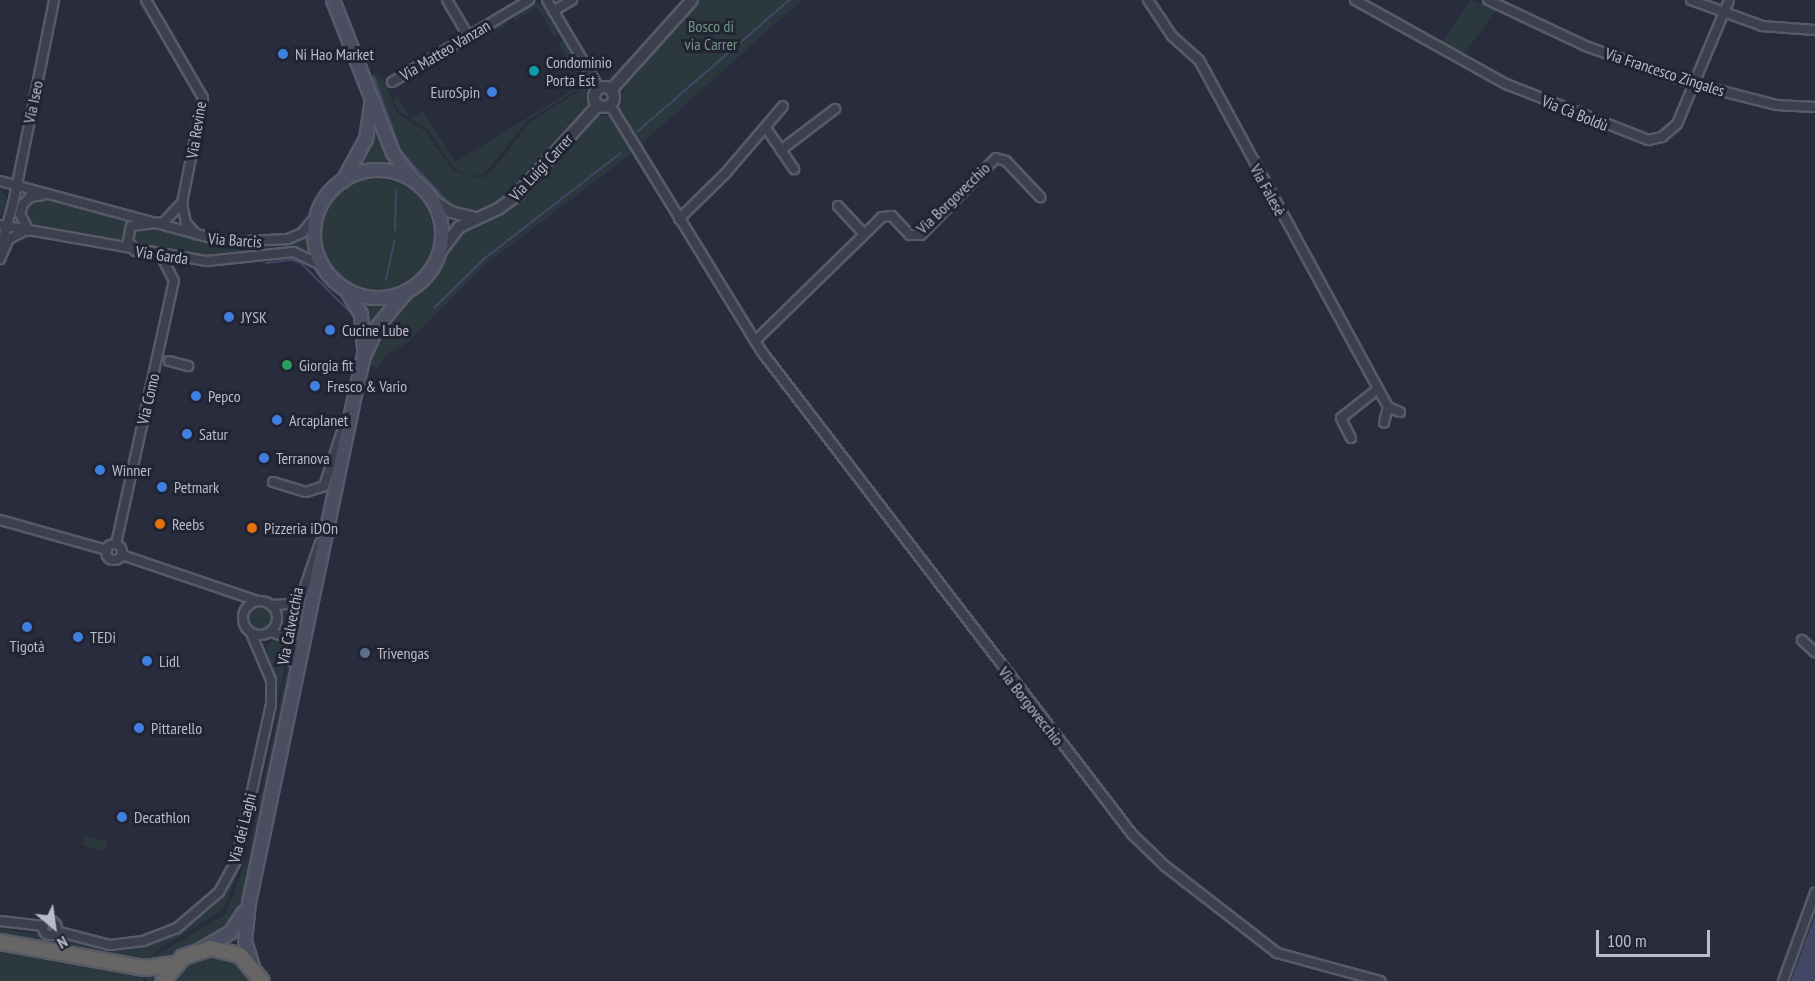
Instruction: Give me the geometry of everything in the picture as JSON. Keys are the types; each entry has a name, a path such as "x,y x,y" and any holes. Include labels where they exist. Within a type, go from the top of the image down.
{"highway":[{"path":"0,942 146,968 174,964 202,949 231,951 260,977"},
{"path":"163,981 174,964"}],"main road":[{"path":"333,0 371,92 393,153 413,181 432,200 441,226 438,255 425,277 407,291 375,298 347,290 322,266 315,243 317,215 327,196 343,182 366,138 371,92"},
{"path":"343,182 376,171 413,181"},
{"name":"Via Calvecchia","path":"260,977 245,941 249,903 364,356 364,325 347,290"},
{"name":"Via Calvecchia","path":"364,356 382,319 407,291"},
{"name":"Via Calvecchia","path":"202,949 237,926 249,903"}],"street":[{"name":"Via Iseo","path":"13,206 15,184 54,0"},
{"name":"Via Revine","path":"146,0 203,98 182,203"},
{"path":"447,0 469,37"},
{"name":"Via Matteo Vanzan","path":"392,82 529,0"},
{"path":"547,0 599,88 611,90"},
{"path":"553,11 572,0"},
{"path":"611,90 692,0"},
{"name":"Via Falesè","path":"1149,0 1172,36 1199,60 1388,407"},
{"name":"Via Cà Boldù","path":"1355,0 1506,84 1643,139 1658,139 1673,130 1729,0"},
{"name":"Via Francesco Zingales","path":"1488,0 1588,47 1695,83 1759,102 1815,107"},
{"path":"1691,0 1775,29 1815,30"},
{"path":"599,88 594,96 598,105 610,105 614,97 611,90"},
{"name":"Via Luigi Carrer","path":"438,255 459,227 512,199 598,105"},
{"name":"Via Borgovecchio","path":"610,105 755,341 898,534 1142,846 1277,953 1380,981"},
{"path":"679,219 766,128 783,106"},
{"path":"781,150 835,109"},
{"path":"766,128 794,169"},
{"name":"Via Borgovecchio","path":"755,341 864,234 889,215 910,235 921,235 1000,157 1040,198"},
{"name":"Via Barcis","path":"0,182 15,184 50,196 213,240 252,243 288,239 302,233 317,215"},
{"path":"0,182 9,190 13,206 1,224 0,250"},
{"path":"0,259 9,238 29,231 20,214 23,204 30,196 50,196"},
{"path":"432,200 451,212 476,218"},
{"path":"135,252 128,241 128,231 146,222 164,222 182,203"},
{"path":"182,203 184,218 190,229 213,240"},
{"path":"838,206 864,234"},
{"name":"Via Garda","path":"1,224 161,256 207,261 294,252 322,266"},
{"name":"Via Como","path":"116,544 174,281 161,256"},
{"name":"Via Como","path":"169,361 188,366"},
{"path":"1351,438 1341,418 1378,389"},
{"path":"1384,423 1388,407 1400,412"},
{"path":"273,482 306,492 324,486 343,425 351,415"},
{"path":"0,520 106,550 116,544 122,555"},
{"path":"106,550 111,560 122,555 271,605 291,604 302,595 315,553 325,538"},
{"path":"232,591 243,615 244,624 252,633 269,633 289,637 295,646 280,724 281,757"},
{"path":"243,615 248,606 258,601"},
{"path":"269,633 277,619 271,605"},
{"name":"Via dei Laghi","path":"0,921 44,926 52,921 56,931 110,945 143,941 177,928 215,897 237,859 271,705 270,680 252,633"},
{"name":"Via dei Laghi","path":"262,656 269,633"},
{"path":"1802,640 1815,652"},
{"path":"1783,981 1815,893"}],"green space":[{"name":"Bosco di via Carrer","path":"699,0 802,0 622,161 491,260 407,343 385,356 378,368 368,365 379,330 398,307 430,281 458,232 509,208 595,116 609,116 619,104 628,79"},
{"path":"1470,0 1496,10 1463,56 1441,43"},
{"path":"533,4 541,5 559,33 554,36 537,7 515,21 513,18"},
{"path":"506,21 508,25 435,62 433,58"},
{"path":"563,40 580,70 578,89 527,121 484,174 471,176 453,167 428,130 399,111 395,105 395,93 410,118 423,111 455,162 576,88 576,74 558,43"},
{"path":"375,73 385,81 396,112 426,132 452,169 475,178 484,177 494,169 529,123 579,91 583,73 588,101 579,118 512,192 484,211 468,213 437,199 406,166 386,125 370,76"},
{"path":"376,117 384,147 394,164 358,165"},
{"path":"377,179 399,183 417,195 429,213 433,235 429,257 417,275 399,287 377,291 355,287 337,275 325,257 321,235 325,213 337,195 355,183"},
{"path":"0,188 9,202 0,217"},
{"path":"43,199 204,242 259,248 259,251 201,256 31,227 24,218 25,205 30,200"},
{"path":"306,237 309,249 264,250 264,247"},
{"path":"360,302 387,304 370,329 366,313"},
{"path":"311,577 299,646 289,633"},
{"path":"260,604 270,608 274,618 270,628 260,632 250,628 246,618 250,608"},
{"path":"294,605 286,631 280,630 282,608"},
{"path":"277,636 284,637 288,649 274,717 274,675 266,648"},
{"path":"287,638 292,643 293,652 253,857 248,855 291,651"},
{"path":"85,836 107,841 105,851 83,846"},
{"path":"243,858 223,910 156,951 147,961 226,914 247,858 253,860 235,922 221,936 185,949 168,963 158,965 0,937 0,928 116,949 162,940 206,913 231,882"},
{"path":"0,944 154,974 162,973 158,981 147,981 144,975 143,981 0,981"},
{"path":"211,956 238,963 253,981 172,981 190,962"}],"water":[{"path":"1815,916 1815,981 1791,981 1805,942"}],"waterway":[{"path":"638,131 789,0"},
{"path":"374,77 401,152 445,199"},
{"path":"435,307 485,258 621,153"},
{"path":"395,230 396,190"},
{"path":"386,280 394,241"},
{"path":"266,263 292,260 301,263 352,314"}],"place":[{"name":"Ni Hao Market","path":"283,54"},
{"name":"Condominio Porta Est","path":"534,71"},
{"name":"EuroSpin","path":"492,92"},
{"name":"JYSK","path":"229,317"},
{"name":"Cucine Lube","path":"330,330"},
{"name":"Giorgia fit","path":"287,365"},
{"name":"Fresco & Vario","path":"315,386"},
{"name":"Pepco","path":"196,396"},
{"name":"Arcaplanet","path":"277,420"},
{"name":"Satur","path":"187,434"},
{"name":"Terranova","path":"264,458"},
{"name":"Winner","path":"100,470"},
{"name":"Petmark","path":"162,487"},
{"name":"Reebs","path":"160,524"},
{"name":"Pizzeria iDOn","path":"252,528"},
{"name":"Tigotà","path":"27,627"},
{"name":"TEDi","path":"78,637"},
{"name":"Trivengas","path":"365,653"},
{"name":"Lidl","path":"147,661"},
{"name":"Pittarello","path":"139,728"},
{"name":"Decathlon","path":"122,817"}]}
